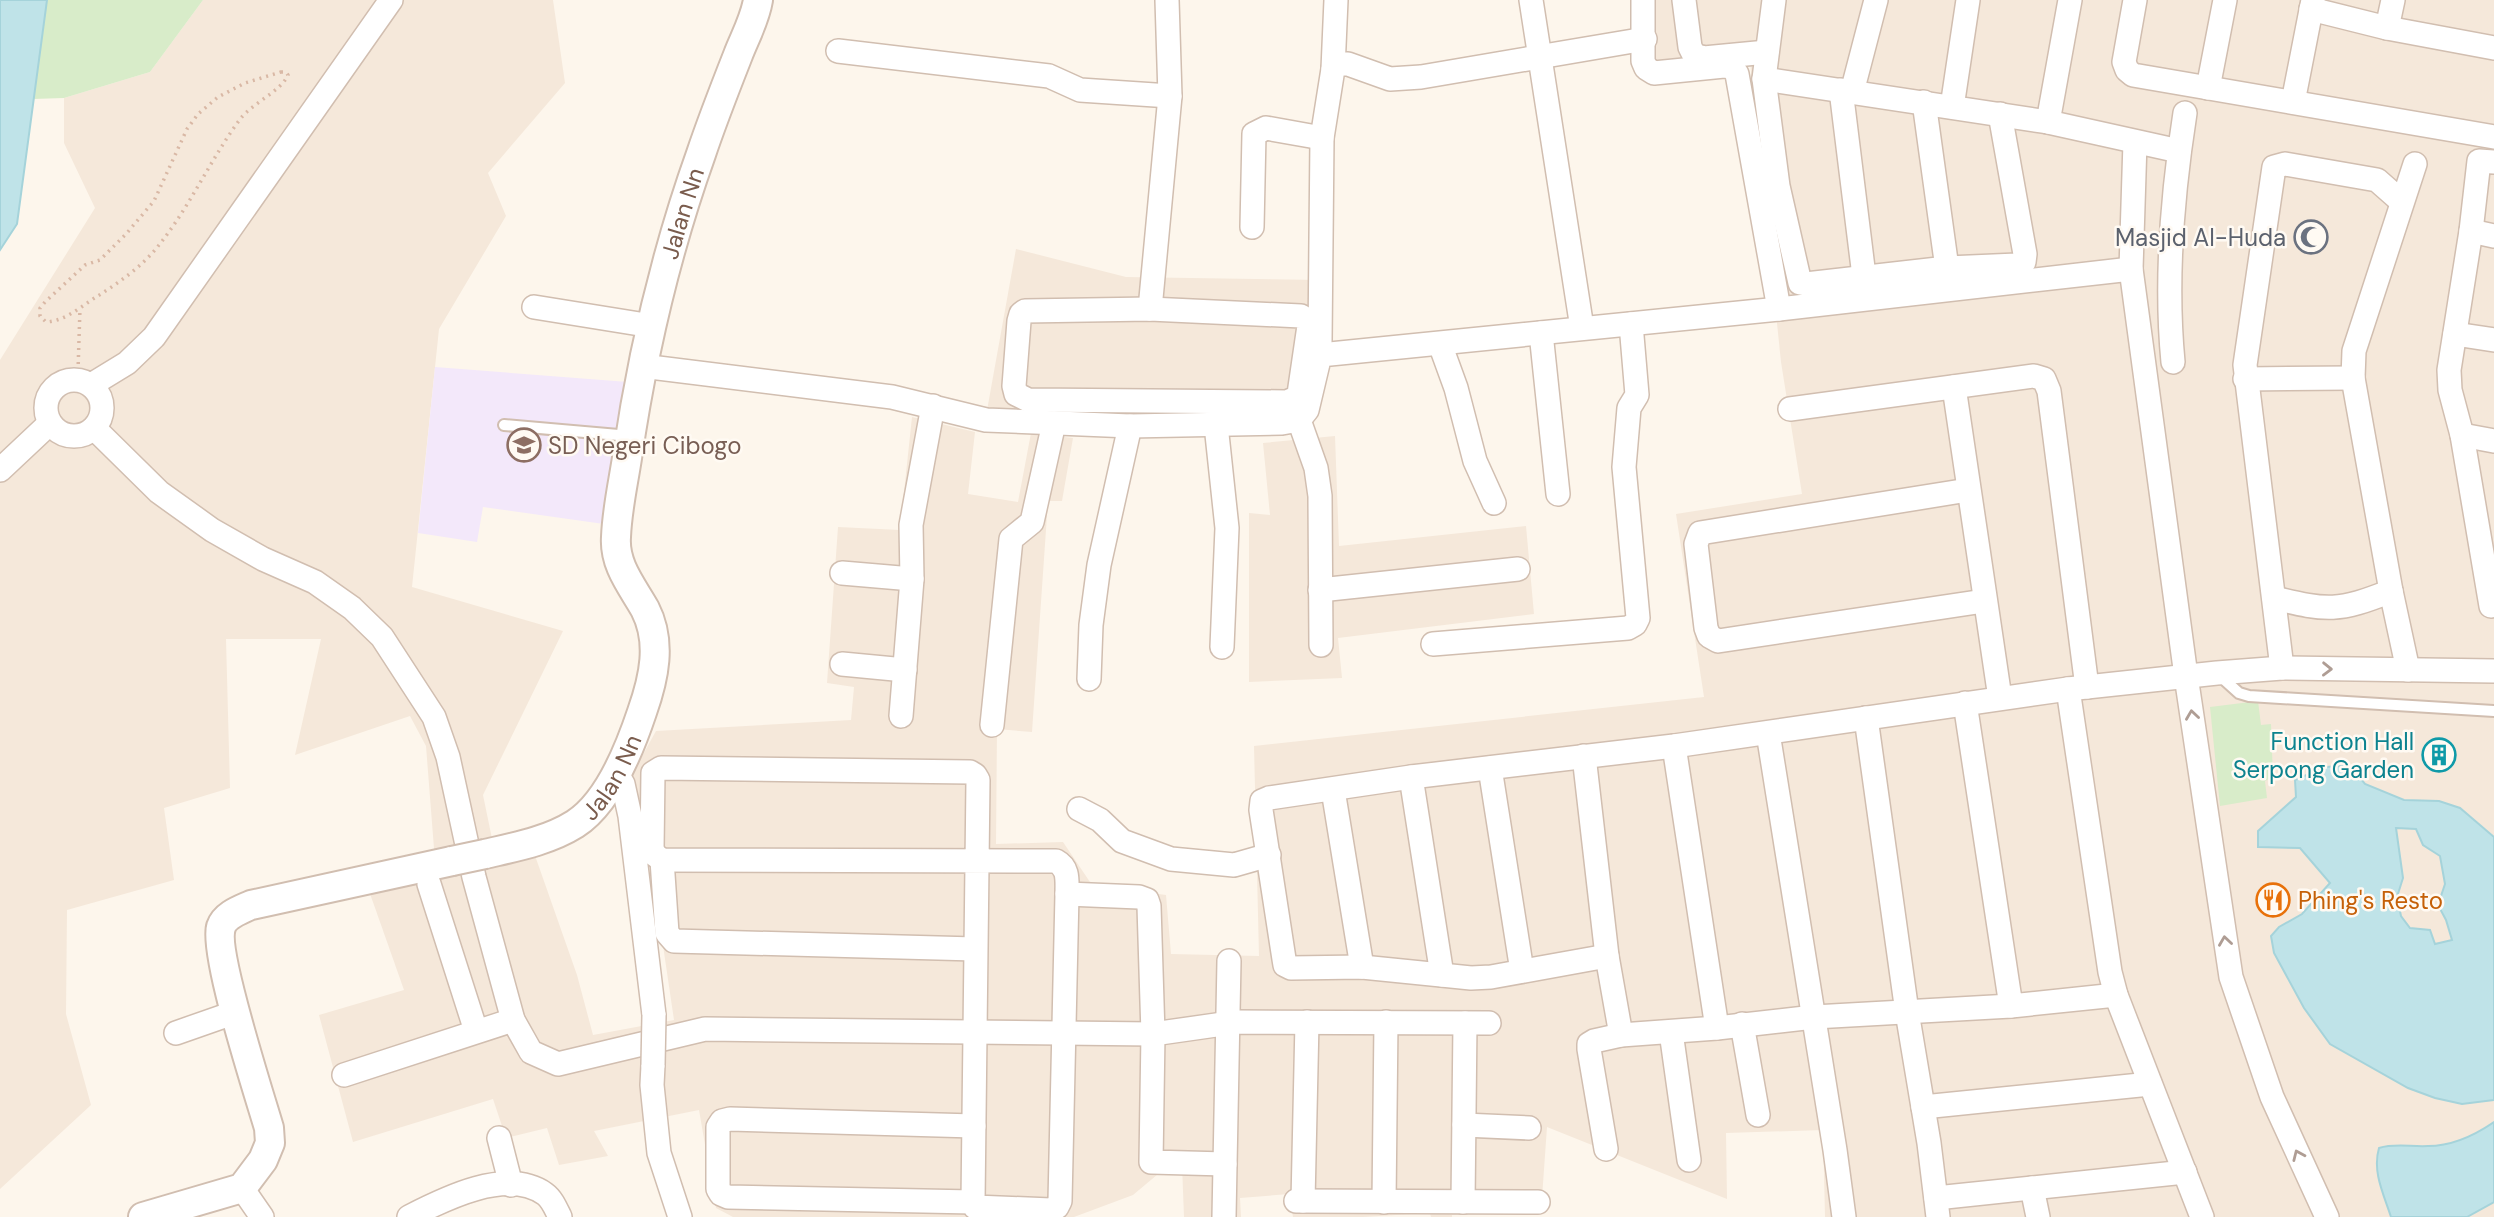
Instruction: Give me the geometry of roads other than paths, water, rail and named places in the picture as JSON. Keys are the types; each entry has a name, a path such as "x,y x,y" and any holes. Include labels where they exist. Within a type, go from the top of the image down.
{"street":[{"path":"49,424 46,404 52,390 63,382 85,382 127,363 154,337 391,0"},
{"name":"Jalan Nn","path":"242,1188 263,1160 270,1143 269,1128 225,968 219,936 222,923 235,912 251,905 530,844 573,826 597,804 617,772 642,712 656,663 646,611 622,569 616,538 642,366 684,204 758,0"},
{"path":"1150,309 1170,96 1167,0"},
{"path":"642,366 892,397 986,420 1130,426 1282,423 1299,419 1307,410 1313,355 1322,138 1333,69 1336,0"},
{"path":"1531,0 1582,328"},
{"path":"1643,0 1643,61 1646,68 1654,73 1724,66 1732,68 1737,74 1779,309"},
{"path":"1684,0 1690,47 1694,55 1704,58 1767,52"},
{"path":"1864,276 1847,91 1876,0"},
{"path":"1952,107 1968,0"},
{"path":"2048,121 2070,0"},
{"path":"2136,0 2124,62 2133,75 2494,137"},
{"path":"2208,88 2225,0"},
{"path":"2387,28 2393,0"},
{"path":"1773,2 1764,79 1778,186 1800,283 1947,268 2017,265 2024,262 2025,254 2000,114"},
{"path":"2293,102 2312,5 2387,28 2494,48"},
{"path":"1333,69 1339,64 1348,64 1390,79 1404,79 1645,39"},
{"path":"838,51 1049,76 1080,90 1170,96"},
{"path":"1764,79 2048,121 2179,151"},
{"path":"1924,102 1947,268"},
{"path":"2173,362 2168,268 2185,113"},
{"path":"1252,227 1255,134 1266,128 1322,138"},
{"path":"2135,142 2131,269 2186,677 2231,976 2272,1097 2327,1217"},
{"path":"2491,606 2488,554 2450,390 2449,370 2479,161 2494,162"},
{"path":"2282,668 2245,379 2246,353 2274,167 2285,164 2377,180 2402,202"},
{"path":"2408,670 2353,378 2354,351 2415,164"},
{"path":"2471,231 2494,236"},
{"path":"1313,355 1779,309 2131,269"},
{"path":"534,307 652,326"},
{"path":"1150,309 1301,316 1306,319 1313,355 1299,394 1287,402 1028,400 1016,394 1014,386 1019,321 1025,311 1150,309"},
{"path":"1433,644 1628,628 1635,624 1637,618 1623,467 1629,408 1637,395 1631,324"},
{"path":"1541,333 1558,494"},
{"path":"2455,334 2494,340"},
{"path":"1440,344 1457,388 1475,461 1494,503"},
{"path":"1790,408 2034,376 2044,379 2048,385 2109,972 2202,1217"},
{"path":"2245,379 2353,378"},
{"path":"49,424 70,436 85,434 94,428 102,411 100,397 85,382"},
{"path":"1954,387 2000,698"},
{"path":"901,716 912,579 911,526 933,406"},
{"path":"1299,419 1316,468 1320,496 1321,645"},
{"path":"992,724 1011,540 1032,522 1054,423"},
{"path":"0,471 49,424"},
{"path":"1216,425 1227,528 1222,647"},
{"path":"1089,679 1091,625 1099,565 1130,426"},
{"path":"94,428 159,492 212,530 263,559 315,582 352,608 382,637 434,718 448,757 474,877 513,1020 531,1052 558,1064 705,1030 1153,1034 1227,1023 1489,1023"},
{"path":"2462,435 2494,441"},
{"path":"1968,490 1700,533 1696,544 1706,628 1709,636 1718,641 1984,601"},
{"path":"1320,590 1518,569"},
{"path":"842,573 912,579"},
{"path":"2274,598 2319,609 2340,608 2356,605 2391,591"},
{"path":"842,664 905,670"},
{"path":"1607,956 1471,978 1362,967 1291,968 1285,965 1261,810 1262,801 1411,777 1674,746 2000,698 2217,673 2282,668 2494,671"},
{"path":"1965,703 2011,1006"},
{"path":"1866,718 1937,1207 2032,1188 2185,1172"},
{"path":"1768,733 1844,1217"},
{"path":"1674,746 1717,1028"},
{"path":"1584,756 1607,956 1621,1035"},
{"path":"976,861 973,1202 975,1207 1051,1210 1057,1207 1060,1201 1067,894 1063,865 1056,861 976,861 662,860 652,849 653,773 661,768 970,772 978,780 976,861"},
{"path":"1490,768 1522,971"},
{"path":"617,772 623,785 630,817 654,1015 652,1085 659,1153 680,1217"},
{"path":"1411,777 1441,975"},
{"path":"1333,790 1362,967"},
{"path":"1079,809 1100,820 1122,841 1171,859 1234,865 1269,855"},
{"path":"662,860 667,933 674,941 975,949"},
{"path":"429,884 476,1031"},
{"path":"1067,894 1139,897 1146,900 1149,906 1153,1034 1151,1162 1225,1164"},
{"path":"1224,1217 1229,961"},
{"path":"1606,1149 1589,1044 1594,1041 1621,1035 1814,1017 2011,1006 2116,995"},
{"path":"176,1033 236,1012"},
{"path":"344,1075 513,1020"},
{"path":"1307,1022 1299,1201 1538,1202"},
{"path":"1384,1202 1386,1022"},
{"path":"1463,1202 1465,1023"},
{"path":"1742,1024 1758,1115"},
{"path":"1671,1032 1689,1160"},
{"path":"1923,1107 2150,1084"},
{"path":"973,1202 728,1198 718,1189 718,1127 722,1121 730,1119 974,1126"},
{"path":"1464,1125 1529,1128"},
{"path":"499,1139 511,1185"},
{"path":"409,1217 458,1193 499,1184 546,1194 560,1217"},
{"path":"143,1217 242,1188 262,1217"},
{"path":"2032,1188 2038,1217"}],"lane":[{"path":"504,425 630,436"},
{"path":"2217,673 2239,693 2249,696 2494,710"}],"water":[{"path":"0,0 47,0 17,224 0,250"},
{"path":"2325,767 2351,767 2365,784 2404,800 2439,801 2460,808 2494,837 2494,1100 2462,1104 2435,1098 2408,1088 2330,1044 2304,1008 2274,953 2271,936 2279,927 2302,914 2330,883 2300,848 2258,847 2258,831 2296,797 2295,780","holes":["2396,828 2416,829 2423,845 2440,856 2445,884 2438,905 2452,940 2435,944 2430,930 2410,928 2401,916 2397,897 2403,878"]},
{"path":"2494,1122 2494,1202 2467,1217 2391,1217 2378,1175 2379,1148 2446,1144 2471,1135"}],"place":[{"name":"Masjid AI-Huda","path":"2311,237"},
{"name":"SD Negeri Cibogo","path":"524,445"},
{"name":"Function Hall Serpong Garden","path":"2439,755"},
{"name":"Phing's Resto","path":"2273,900"}]}
